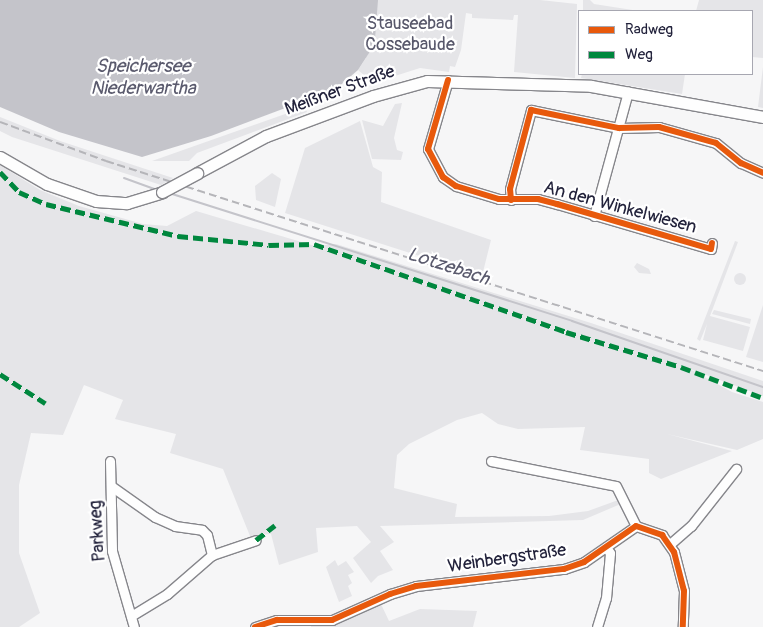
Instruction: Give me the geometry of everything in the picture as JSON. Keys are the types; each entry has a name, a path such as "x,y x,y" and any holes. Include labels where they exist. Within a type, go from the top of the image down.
{"main road":[{"name":"Meißner Straße","path":"0,157 47,184 102,202 136,202 162,192 266,136 373,96 411,84 448,80 570,84 628,92 763,118"}],"street":[{"name":"An den Winkelwiesen","path":"448,80 428,142 434,164 443,177 456,186 499,199 538,199 711,249 712,243"},
{"path":"594,216 628,92"},
{"path":"511,200 510,188 531,110 619,128 659,127 716,143 741,163 763,173"},
{"name":"Parkweg","path":"110,460 112,551 134,627"},
{"path":"491,461 616,486 636,526 653,530 670,544 684,591 683,627"},
{"path":"670,544 691,526 736,469"},
{"path":"111,486 155,517 175,526 202,530 207,535 212,555"},
{"name":"Weinbergstraße","path":"255,627 277,620 332,620 390,594 416,586 556,571 584,562 636,526"},
{"path":"131,616 167,594 212,555 256,540"},
{"path":"597,627 606,598 610,553 606,547"}],"shaded area":[{"path":"243,0 540,0 577,4 575,78 514,72 518,15 514,15 513,20 472,18 472,14 466,13 461,50 455,67 450,66 449,72 420,68 373,83 358,70 366,58"},
{"path":"583,0 590,0 594,4 633,10 583,10"},
{"path":"699,0 763,0 763,58 753,57 753,10 696,10"},
{"path":"763,67 763,108 758,107"},
{"path":"582,75 685,75 682,94 581,78"},
{"path":"402,103 394,138 397,150 403,152 401,160 372,159 362,120 383,126 395,104"},
{"path":"305,107 307,112 197,153 189,161 152,161"},
{"path":"0,117 60,141 173,178 161,185 12,137 0,131"},
{"path":"360,121 373,167 382,172 381,202 491,240 482,276 285,213 305,148"},
{"path":"0,165 40,190 79,206 143,224 167,226 196,211 315,246 336,244 591,323 763,381 763,396 690,369 732,392 763,402 763,439 737,450 667,434 732,451 661,479 649,473 649,459 580,450 585,427 518,429 498,424 482,413 457,420 409,444 397,455 394,488 457,504 455,517 549,516 588,511 621,499 623,503 583,520 380,526 394,542 380,551 393,570 378,576 371,583 353,558 371,542 357,526 316,528 318,552 279,565 271,534 250,536 223,469 170,453 176,434 115,419 123,400 84,385 63,435 31,433 19,485 19,553 40,613 19,627 0,627"},
{"path":"272,173 281,179 275,207 256,200 255,186"},
{"path":"735,241 738,242 710,316 750,327 743,351 703,340 707,324 700,341 697,339"},
{"path":"637,263 649,269 651,274 639,273 634,267"},
{"path":"740,273 746,279 740,285 734,279"},
{"path":"763,305 763,362 746,357"},
{"path":"714,310 751,319 750,324 712,314"},
{"path":"335,560 338,566 346,561 354,572 348,575 352,583 348,586 352,596 339,602 326,567"},
{"path":"380,602 389,621 420,609 477,611 473,627 311,627 311,624 333,623"}],"water":[{"name":"Speichersee Niederwartha","path":"0,0 378,0 375,39 369,53 358,70 336,89 211,136 142,157 59,132 0,107"}],"waterway":[{"name":"Lotzebach","path":"124,178 155,189"},
{"name":"Lotzebach","path":"169,193 572,321 763,387"}],"railway":[{"path":"0,122 106,161 763,371"}],"marked path":[{"path":"0,172 19,192 46,204 178,236 269,245 314,244 566,332 681,367 763,398"},
{"path":"0,374 45,403"},
{"path":"256,540 275,525"}],"cycle path":[{"path":"448,80 428,149 443,177 456,186 499,199 538,199 711,249 712,243"},
{"path":"511,200 510,189 531,110 619,128 659,127 716,143 741,163 763,173"},
{"path":"255,627 277,620 332,620 390,594 416,586 564,569 584,562 636,526 662,535 674,552 684,591 683,627"}],"park label":[{"name":"Stauseebad Cossebaude","path":"410,35"}]}
